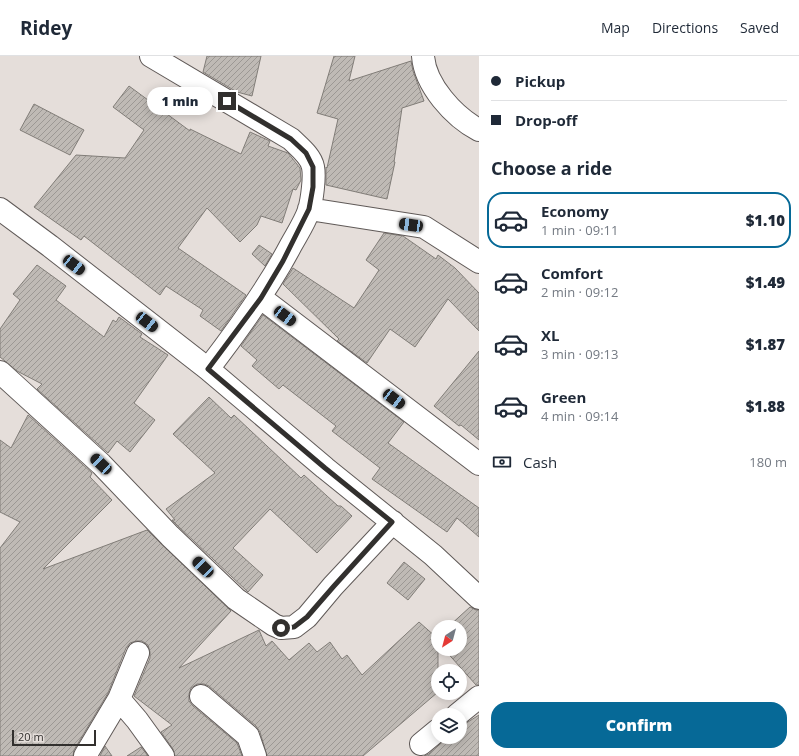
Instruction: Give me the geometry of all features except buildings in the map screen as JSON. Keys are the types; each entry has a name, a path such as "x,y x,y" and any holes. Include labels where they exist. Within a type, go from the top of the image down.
{"street":[{"path":"151,56 291,139 306,153 313,167 313,187 309,209 283,261 261,298 208,369"},
{"path":"423,56 423,64 431,82 454,113 479,130"},
{"path":"0,209 208,369 325,468 433,555 479,598"},
{"path":"309,209 424,227 479,262"},
{"path":"261,298 479,464"},
{"path":"0,372 101,464 170,536 236,599 274,626 281,628 294,627 307,617 392,522"},
{"path":"85,756 119,699 138,653"},
{"path":"201,696 248,736 255,756"},
{"path":"466,708 479,697"},
{"path":"119,699 162,756"},
{"path":"421,744 431,736"}],"route":[{"path":"227,101 291,139 306,153 313,167 313,187 309,209 283,261 261,298 208,369 325,468 392,522 307,617 294,627 281,628"}]}
